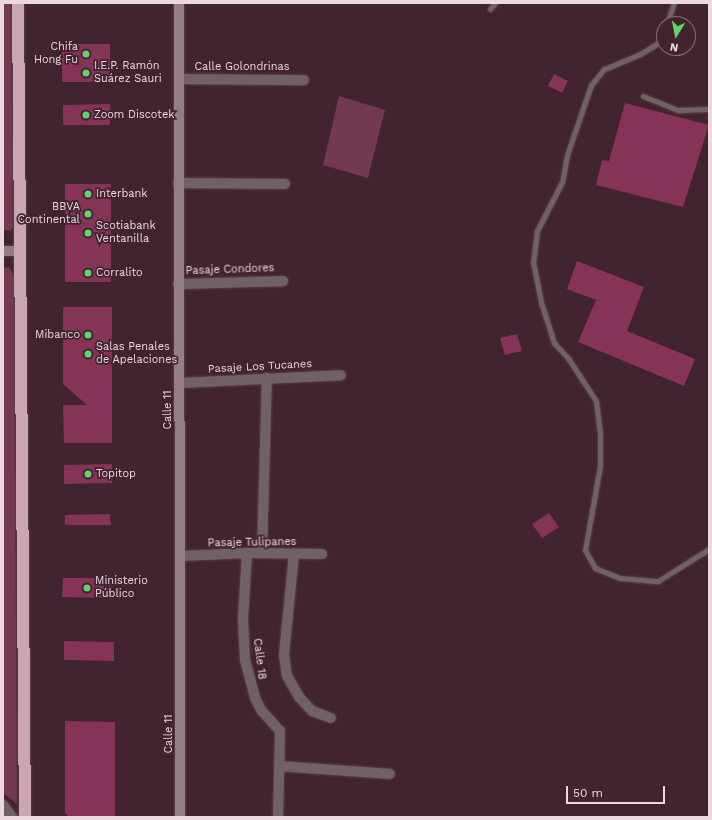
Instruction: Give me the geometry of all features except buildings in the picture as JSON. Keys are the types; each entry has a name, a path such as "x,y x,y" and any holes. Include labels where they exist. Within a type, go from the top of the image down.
{"highway":[{"path":"18,3 25,817"}],"street":[{"name":"Calle 11","path":"179,3 180,79 178,284 181,556 180,817"},
{"name":"Calle Golondrinas","path":"180,79 304,80"},
{"path":"178,183 285,184"},
{"path":"3,251 20,251"},
{"name":"Pasaje Condores","path":"178,284 283,281"},
{"name":"Pasaje Los Tucanes","path":"180,383 341,375"},
{"path":"262,553 267,378"},
{"name":"Pasaje Tulipanes","path":"181,556 247,553 322,554"},
{"name":"Calle 18","path":"247,553 243,619 245,660 254,698 265,716 280,731 278,817"},
{"path":"294,554 284,655 287,676 299,697 312,712 331,718"},
{"path":"279,766 390,774"},
{"path":"3,805 12,817"}],"lane":[{"path":"490,9 495,3"},
{"path":"670,16 674,3"},
{"path":"656,44 640,54 604,69 591,85 567,155 562,182 538,231 533,262 541,302 554,344 568,358 596,401 600,432 600,466 585,550 595,568 620,578 658,581 709,549"},
{"path":"642,96 678,110 709,109"}],"shaded area":[{"path":"3,3 11,3 13,227 10,231 3,230"},
{"path":"339,96 385,110 368,178 323,165"},
{"path":"9,267 14,276 17,804 3,793 3,268"}],"place":[{"name":"Chifa Hong Fu","path":"86,54"},
{"name":"I.E.P. Ramón Suárez Sauri","path":"86,73"},
{"name":"Zoom Discotek","path":"86,115"},
{"name":"Interbank","path":"88,194"},
{"name":"BBVA Continental","path":"88,214"},
{"name":"Scotiabank Ventanilla","path":"88,233"},
{"name":"Corralito","path":"88,273"},
{"name":"Mibanco","path":"88,335"},
{"name":"Salas Penales de Apelaciones","path":"88,354"},
{"name":"Topitop","path":"88,474"},
{"name":"Ministerio Público","path":"87,588"}]}
